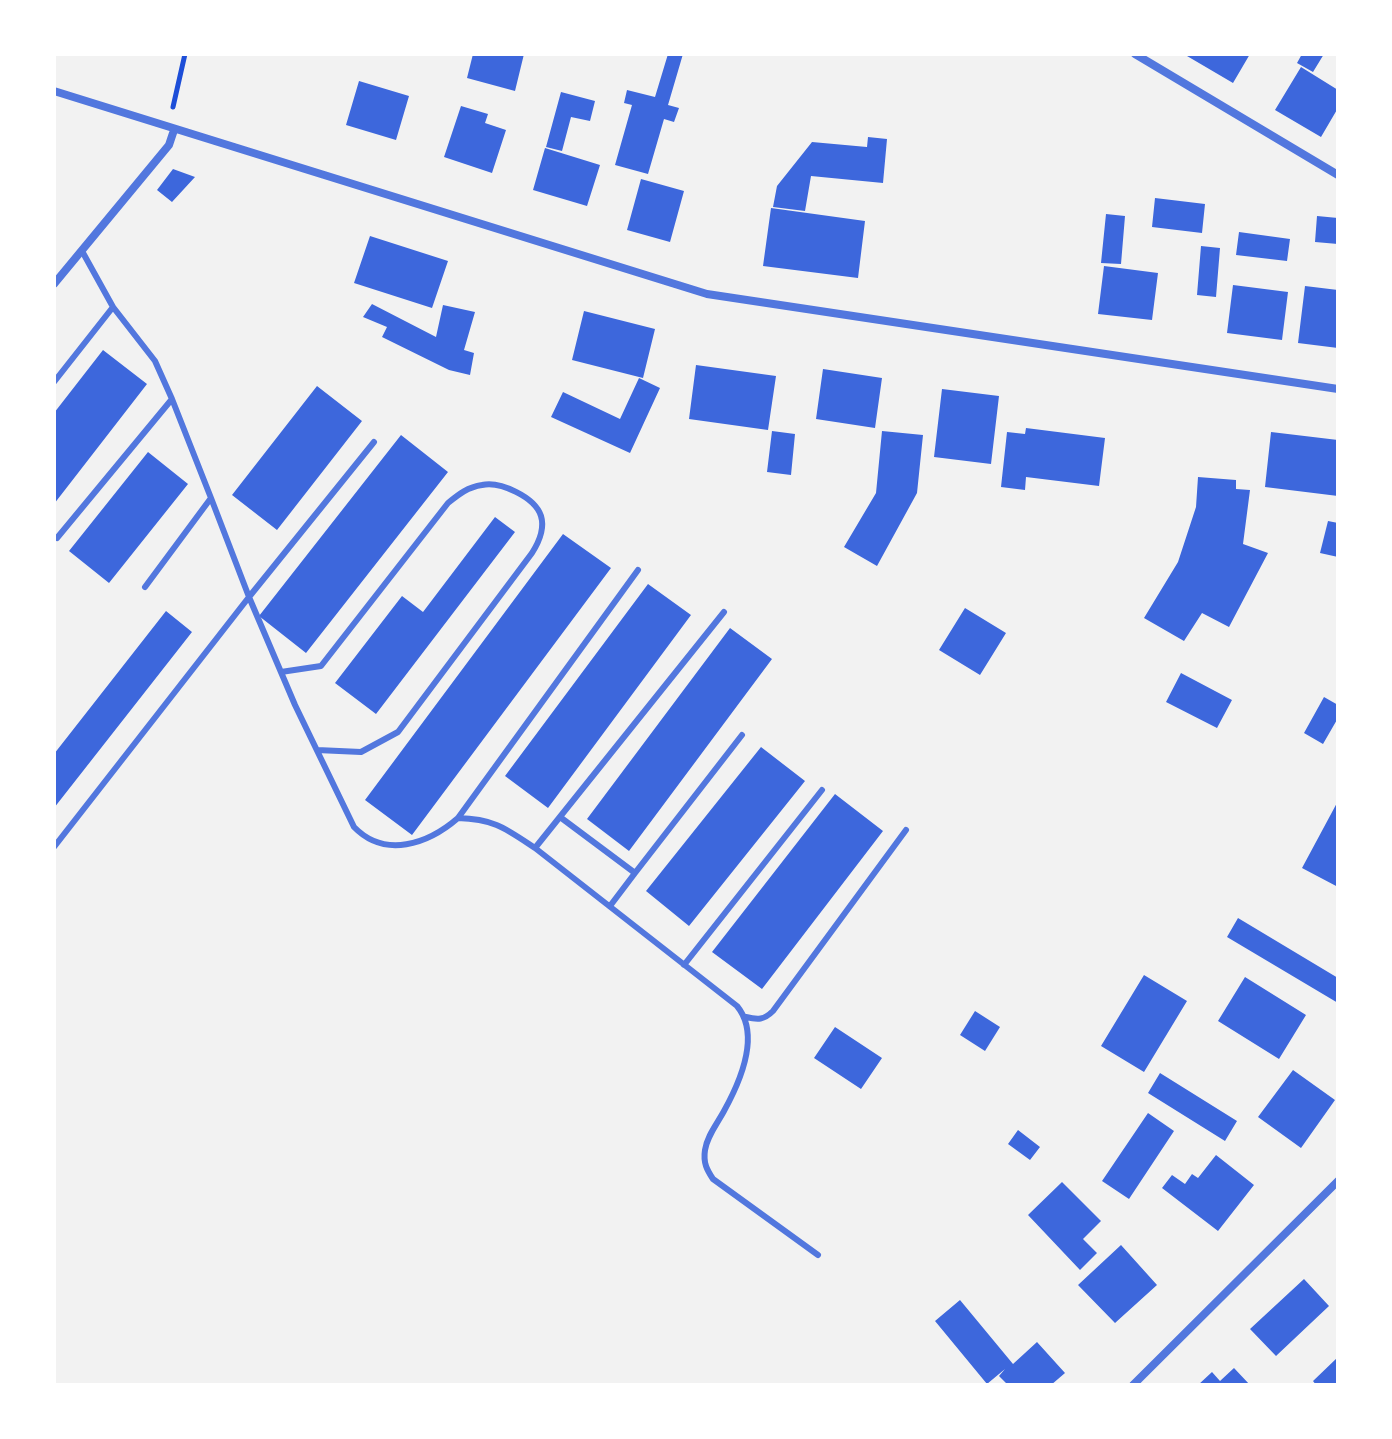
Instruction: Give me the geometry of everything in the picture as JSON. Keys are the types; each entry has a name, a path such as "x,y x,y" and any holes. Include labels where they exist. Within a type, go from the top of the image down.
{"street":[{"path":"1135,54 1338,175"},
{"path":"54,91 707,294 1338,389"},
{"path":"54,284 169,145 170,129"},
{"path":"1133,1385 1338,1181"}],"lane":[{"path":"82,251 113,307 155,361 281,672 354,827 362,835 378,843 398,846 421,842 444,830 458,818 638,570"},
{"path":"54,382 113,307"},
{"path":"57,538 172,399"},
{"path":"54,847 374,442"},
{"path":"281,672 321,666 448,503 463,491 484,484 506,488 529,501 540,513 542,527 532,553 398,732 361,752 317,750"},
{"path":"145,587 211,498"},
{"path":"535,848 724,612"},
{"path":"610,906 742,735"},
{"path":"684,965 822,790"},
{"path":"560,817 635,873"},
{"path":"458,818 485,819 509,830 737,1006 746,1017 748,1030 744,1059 736,1088 710,1133 704,1166 713,1179 818,1255"},
{"path":"746,1017 757,1020 766,1018 773,1011 906,830"}],"path":[{"path":"170,129 185,54"}],"building":[{"path":"473,54 524,54 515,91 467,78"},
{"path":"668,54 683,54 668,105 679,108 674,122 664,119 648,174 615,165 632,105 624,103 627,90 655,97"},
{"path":"1188,54 1250,54 1233,83"},
{"path":"1302,54 1324,54 1313,72 1297,63"},
{"path":"1301,67 1338,90 1338,108 1321,137 1275,110"},
{"path":"359,81 409,96 396,140 346,125"},
{"path":"561,92 595,101 590,121 571,117 562,151 546,147"},
{"path":"461,106 488,114 485,123 506,130 492,173 444,157"},
{"path":"868,137 887,139 883,183 811,176 805,211 773,207 777,186 812,142 867,147"},
{"path":"545,148 600,165 587,206 533,190"},
{"path":"173,169 195,177 172,202 157,190"},
{"path":"641,179 684,191 670,242 627,230"},
{"path":"1155,198 1205,204 1202,233 1152,227"},
{"path":"771,208 865,221 858,278 763,266"},
{"path":"1106,214 1125,216 1121,264 1101,263"},
{"path":"1317,216 1338,218 1338,244 1315,242"},
{"path":"1239,232 1290,239 1287,261 1236,255"},
{"path":"370,236 448,261 432,308 354,283"},
{"path":"1201,246 1220,248 1216,297 1197,295"},
{"path":"1104,266 1158,273 1152,320 1098,314"},
{"path":"1233,285 1288,292 1282,340 1227,333"},
{"path":"1305,286 1338,290 1338,348 1298,343"},
{"path":"372,304 436,337 443,305 475,312 464,350 474,353 470,375 449,370 382,337 387,327 363,317"},
{"path":"584,311 655,329 643,378 572,360"},
{"path":"103,350 147,384 54,504 54,413"},
{"path":"696,365 776,376 768,430 689,419"},
{"path":"823,369 882,378 875,428 816,419"},
{"path":"639,378 660,388 630,453 551,417 563,392 620,419"},
{"path":"317,386 362,421 277,530 232,495"},
{"path":"942,389 999,396 991,464 934,457"},
{"path":"1026,428 1105,438 1099,486 1026,477 1025,490 1001,487 1007,432 1025,434"},
{"path":"772,431 795,434 791,475 767,472"},
{"path":"882,431 923,435 917,493 877,566 844,547 876,493"},
{"path":"1271,432 1338,440 1338,496 1265,487"},
{"path":"401,435 448,472 306,653 259,616"},
{"path":"148,452 188,484 109,583 69,551"},
{"path":"1198,477 1236,480 1236,489 1250,490 1243,544 1268,553 1229,627 1202,613 1184,641 1144,618 1178,562 1196,507"},
{"path":"495,517 515,532 376,714 335,683 402,596 423,612"},
{"path":"1328,521 1338,523 1338,557 1320,553"},
{"path":"563,534 611,568 412,835 365,800"},
{"path":"648,584 691,615 548,808 505,776"},
{"path":"965,608 1006,633 980,675 939,650"},
{"path":"166,611 192,632 54,808 54,754"},
{"path":"730,628 772,659 629,851 587,819"},
{"path":"1181,673 1232,700 1217,728 1166,702"},
{"path":"1324,697 1338,705 1338,718 1323,744 1304,733"},
{"path":"761,747 805,781 689,926 646,891"},
{"path":"835,794 883,831 762,989 712,952"},
{"path":"1338,801 1338,887 1302,868"},
{"path":"1238,918 1338,978 1338,1003 1227,937"},
{"path":"1144,975 1187,1001 1144,1072 1101,1046"},
{"path":"1245,977 1306,1015 1279,1059 1218,1021"},
{"path":"975,1011 1000,1027 985,1051 960,1035"},
{"path":"835,1027 882,1058 861,1089 814,1058"},
{"path":"1293,1070 1335,1100 1301,1148 1258,1117"},
{"path":"1160,1073 1237,1121 1225,1141 1148,1093"},
{"path":"1148,1113 1174,1131 1129,1199 1102,1181"},
{"path":"1018,1130 1040,1147 1030,1160 1008,1144"},
{"path":"1216,1155 1254,1185 1218,1231 1162,1188 1172,1175 1185,1184 1192,1174 1198,1178"},
{"path":"1062,1182 1101,1221 1083,1239 1097,1253 1080,1270 1028,1215"},
{"path":"1121,1245 1157,1285 1115,1323 1078,1285"},
{"path":"1304,1279 1329,1306 1276,1356 1250,1329"},
{"path":"960,1300 1013,1364 1037,1342 1065,1373 1051,1385 1008,1385 999,1376 1005,1369 987,1384 935,1321"},
{"path":"1338,1357 1338,1385 1316,1385 1313,1381"},
{"path":"1234,1368 1250,1385 1198,1385 1212,1372 1220,1381"}]}
